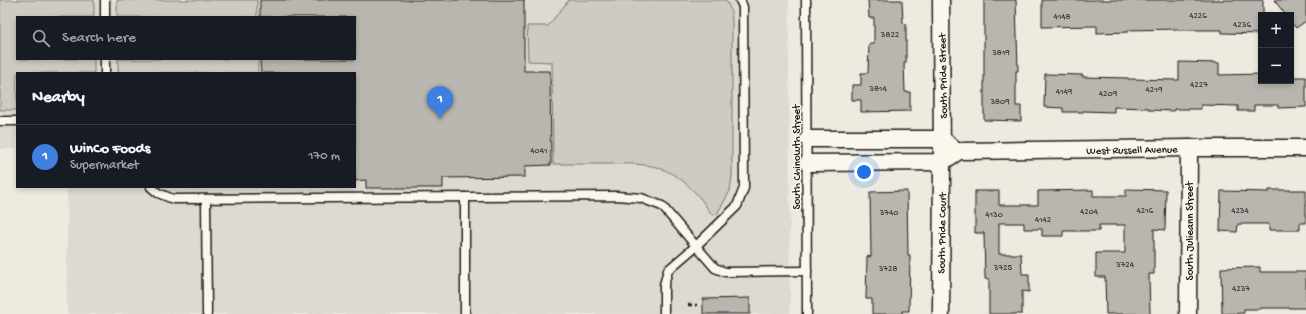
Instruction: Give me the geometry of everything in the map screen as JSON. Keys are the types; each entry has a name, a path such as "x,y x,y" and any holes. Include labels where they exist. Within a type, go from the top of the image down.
{"street":[{"name":"South Pride Street","path":"941,0 942,151"},
{"path":"808,139 942,151"},
{"name":"South Julieann Street","path":"1188,314 1189,148"},
{"name":"West Russell Avenue","path":"942,151 1306,148"},
{"path":"808,163 942,151"},
{"name":"South Pride Court","path":"941,314 942,151"}],"lane":[{"path":"104,0 105,16"},
{"path":"664,314 664,285 668,270 696,246 737,206 744,188 743,7 740,0"},
{"name":"South Chinowth Street","path":"806,0 808,139 807,314"},
{"path":"105,60 105,72"},
{"path":"0,121 16,121"},
{"path":"152,188 158,193 173,199 617,196 641,198 662,206 715,268 725,272 807,271"},
{"path":"465,197 465,314"},
{"path":"206,199 207,314"}],"path":[{"path":"688,305 697,305"}],"shaded area":[{"path":"0,0 789,0 790,314 67,314 67,188 356,188 356,72 16,72 16,149 0,149"},
{"path":"0,0 94,0 94,16 16,16 16,60 94,60 94,72 16,72 16,110 0,110"},
{"path":"117,0 257,0 257,16 117,16"},
{"path":"569,0 725,0 729,5 732,21 732,176 730,191 717,214 711,214 692,189 675,175 656,167 640,164 553,164 552,62 528,61 527,26 548,26"},
{"path":"118,60 258,60 258,72 118,72"}],"building":[{"path":"260,0 524,0 524,71 550,71 551,165 525,166 525,177 443,178 443,188 366,188 366,180 356,181 356,72 261,72 260,60 356,60 356,16 260,16"},
{"path":"868,0 902,0 903,23 906,24 906,63 904,63 905,92 910,92 910,111 861,112 861,100 852,100 852,85 861,85 861,73 868,73 869,44 874,44 874,18 869,18"},
{"path":"984,0 1016,0 1018,71 1016,71 1016,106 1021,106 1021,121 984,120"},
{"path":"1042,0 1263,0 1263,12 1258,12 1258,34 1222,33 1222,30 1178,29 1128,30 1128,32 1097,33 1097,26 1042,27"},
{"path":"1274,0 1306,0 1306,21 1296,28 1294,26 1294,12 1284,12"},
{"path":"1179,62 1219,63 1219,75 1258,74 1258,84 1294,84 1294,77 1306,77 1306,107 1278,108 1278,105 1254,105 1254,111 1238,111 1238,106 1201,105 1201,109 1174,109 1174,111 1149,110 1149,108 1114,107 1114,112 1063,112 1063,108 1044,107 1045,74 1083,75 1083,77 1179,80"},
{"path":"1126,189 1166,190 1165,230 1154,229 1154,274 1149,274 1150,314 1106,314 1105,277 1096,277 1096,253 1125,253 1125,225 1099,225 1099,231 1063,231 1063,236 1042,236 1042,229 1024,229 1024,223 999,223 999,254 1021,254 1022,274 1029,274 1029,292 1022,291 1022,314 989,314 989,279 985,279 984,233 975,233 975,191 999,191 999,205 1038,205 1038,191 1093,190 1093,196 1126,196"},
{"path":"1269,190 1306,190 1306,223 1300,223 1300,230 1269,230 1269,224 1238,224 1237,232 1220,231 1221,191 1269,192"},
{"path":"907,191 908,255 910,255 909,311 902,311 902,314 872,314 872,299 866,299 867,256 871,257 870,192"},
{"path":"1260,267 1260,272 1306,272 1306,308 1244,309 1244,313 1222,314 1221,268"},
{"path":"750,298 750,314 703,314 703,299"}],"place":[{"name":"WinCo Foods","path":"440,119"}]}
